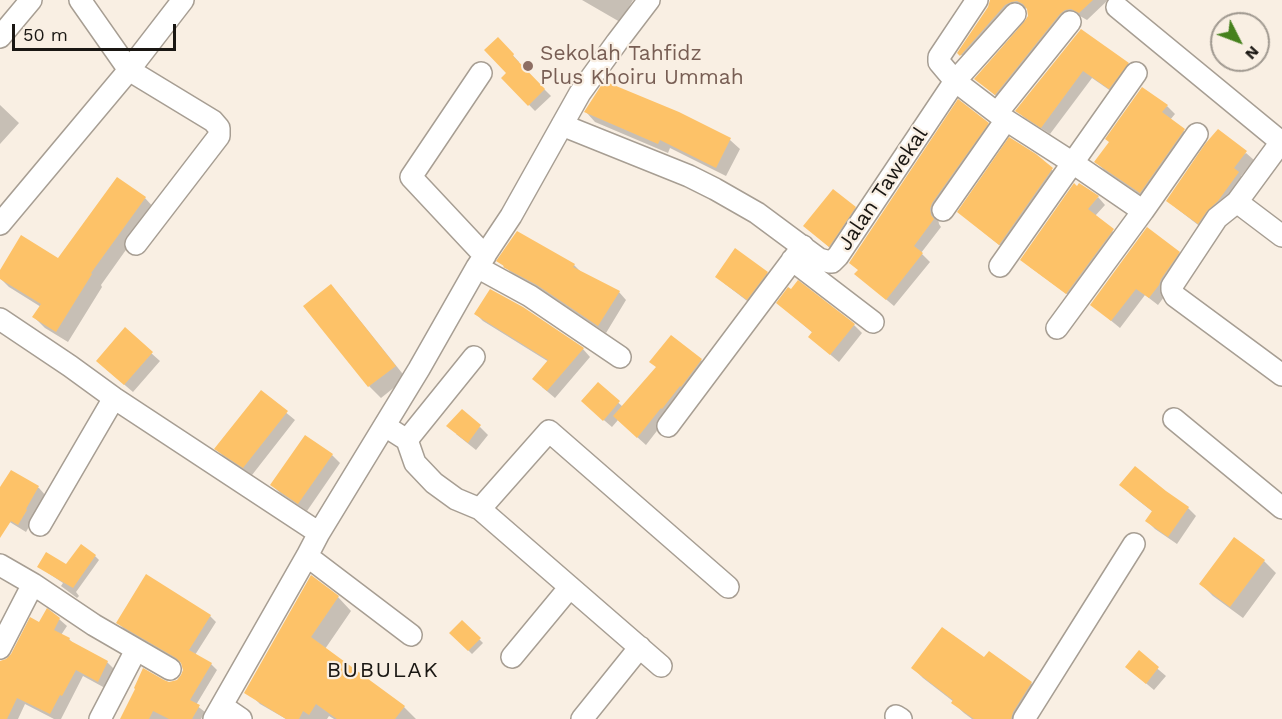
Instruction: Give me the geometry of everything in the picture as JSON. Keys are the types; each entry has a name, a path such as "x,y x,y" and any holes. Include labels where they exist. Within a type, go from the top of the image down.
{"street":[{"path":"0,37 31,0"},
{"path":"80,0 129,70 213,121 219,128 219,136 136,244"},
{"path":"0,224 129,70 183,0"},
{"path":"241,719 218,713 318,533 511,216 580,93 649,0"},
{"path":"977,0 939,57 939,62 956,81 1002,117 1143,211"},
{"path":"1117,7 1282,141 1237,202 1217,218 1172,286 1175,296 1282,375"},
{"path":"956,81 1014,14"},
{"path":"943,210 1002,117 1070,22"},
{"path":"481,73 411,177 481,262 620,357"},
{"path":"1000,266 1136,73"},
{"name":"Jalan Tawekal","path":"562,125 689,176 757,213 797,253 832,262 956,81"},
{"path":"1057,328 1197,134"},
{"path":"1237,202 1282,236"},
{"path":"668,426 797,253 873,322"},
{"path":"0,319 114,398 318,533"},
{"path":"407,440 474,357"},
{"path":"40,525 114,398"},
{"path":"1174,419 1280,500"},
{"path":"385,426 407,440 415,463 434,483 456,499 480,508 661,666"},
{"path":"480,508 549,431 728,587"},
{"path":"1024,719 1134,544"},
{"path":"307,556 411,635"},
{"path":"0,565 94,625 170,669"},
{"path":"0,648 33,584"},
{"path":"512,657 570,587"},
{"path":"582,719 640,648"},
{"path":"100,719 136,650"}],"building":[{"path":"990,0 1093,0 1079,13 1071,9 1060,14 995,95 974,79 1028,16 1027,9 1017,1 1005,5 960,56 957,53 988,7"},
{"path":"1081,29 1129,63 1109,89 1083,71 1041,128 1015,111"},
{"path":"498,37 545,89 528,106 501,78 506,73 484,50"},
{"path":"604,81 679,112 731,138 716,168 660,140 658,144 584,112"},
{"path":"1142,87 1168,105 1162,112 1185,129 1140,193 1094,162 1109,142 1105,139"},
{"path":"958,99 989,123 932,203 930,209 934,219 914,246 923,253 886,300 854,274 858,270 849,263"},
{"path":"1218,129 1247,151 1234,168 1239,172 1198,224 1166,201"},
{"path":"1009,137 1053,168 999,245 957,212"},
{"path":"117,177 146,197 91,273 56,332 32,317 41,304 0,279 0,270 21,235 58,258"},
{"path":"1074,183 1077,186 1079,183 1099,196 1088,209 1114,229 1066,294 1020,260"},
{"path":"833,189 856,207 829,247 803,226"},
{"path":"1147,227 1180,252 1149,298 1136,289 1111,321 1090,305"},
{"path":"517,231 575,264 573,267 620,291 598,326 496,261"},
{"path":"735,248 768,272 747,300 715,277"},
{"path":"798,280 855,324 830,355 808,337 812,332 776,303 788,287 791,289"},
{"path":"331,284 396,366 368,387 303,306"},
{"path":"490,289 523,307 584,348 547,391 532,379 548,360 474,314"},
{"path":"125,327 153,352 124,385 96,361"},
{"path":"671,335 702,359 637,438 613,416 656,367 649,362"},
{"path":"598,382 620,401 603,421 581,401"},
{"path":"261,390 288,411 243,468 214,449"},
{"path":"462,409 481,425 468,443 446,426"},
{"path":"305,435 333,454 298,504 270,485"},
{"path":"1135,466 1189,507 1168,537 1145,521 1152,511 1119,485"},
{"path":"11,470 39,486 18,525 11,521 0,538 0,487"},
{"path":"1234,537 1265,560 1230,607 1199,584"},
{"path":"81,544 96,555 73,588 37,567 46,552 66,564"},
{"path":"146,574 211,615 189,650 212,663 190,700 200,705 192,719 169,719 153,711 149,719 120,719 143,668 169,682 177,680 183,670 176,658 116,623"},
{"path":"311,575 339,596 311,637 405,706 395,719 337,719 316,704 309,715 303,711 299,719 286,719 244,693"},
{"path":"47,608 60,618 54,630 108,661 98,682 76,670 50,714 17,698 7,719 0,719 0,661 11,654 30,617 39,622"},
{"path":"462,620 481,638 468,651 449,633"},
{"path":"942,627 984,657 989,651 1032,682 1011,719 974,719 951,703 953,700 911,668"},
{"path":"1139,650 1159,667 1146,684 1125,667"}],"place":[{"name":"Sekolah Tahfidz Plus Khoiru Ummah","path":"528,66"}],"district":[{"name":"BUBULAK","path":"383,671"}]}
